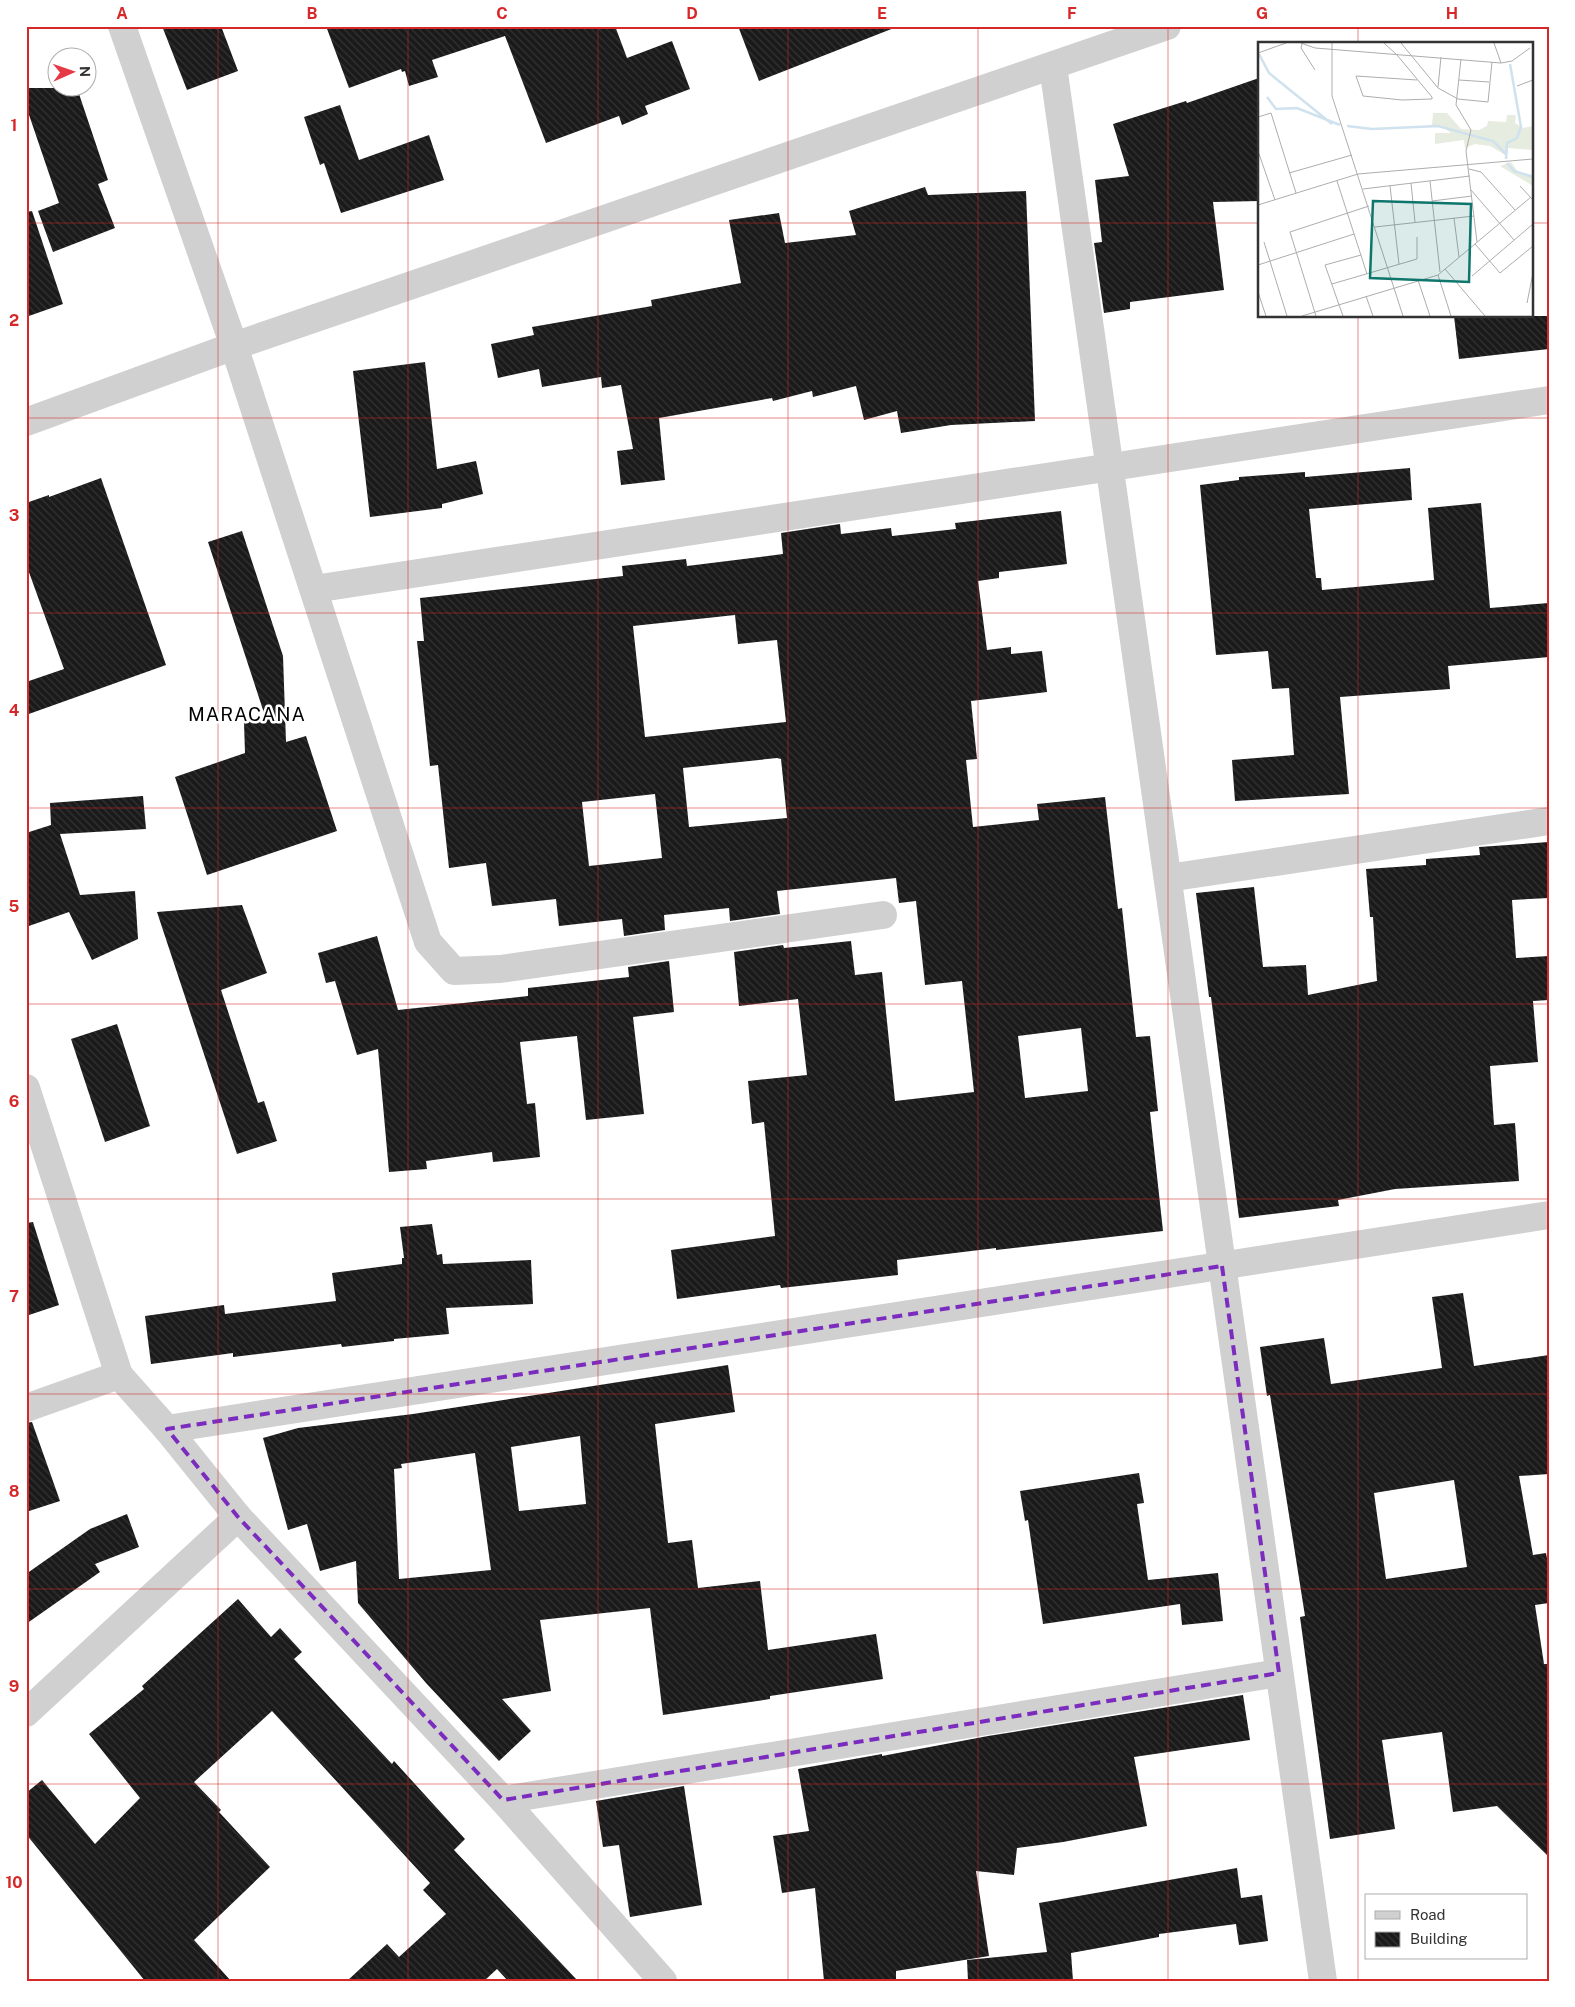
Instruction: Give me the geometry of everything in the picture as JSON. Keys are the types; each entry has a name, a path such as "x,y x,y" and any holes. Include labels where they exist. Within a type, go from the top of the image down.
{"street":[{"path":"122,26 234,346 428,942 454,971 500,969 883,915"},
{"path":"26,422 234,346 1167,26"},
{"path":"1053,66 1323,1981"},
{"path":"314,589 1549,400"},
{"path":"1168,878 1549,821"},
{"path":"26,1088 119,1375 167,1429 238,1517 503,1800 663,1981"},
{"path":"167,1429 1549,1215"},
{"path":"26,1408 119,1375"},
{"path":"26,1713 238,1517"},
{"path":"503,1800 1279,1673"}],"highlighted area":[{"path":"1222,1266 1279,1673 503,1800 238,1517 167,1429"}],"building":[{"path":"162,26 221,26 238,71 187,90"},
{"path":"326,26 615,26 627,58 672,41 690,89 645,106 648,114 622,125 619,116 546,143 505,36 432,60 438,77 409,86 405,71 402,72 401,69 349,88"},
{"path":"738,26 894,26 894,28 759,81"},
{"path":"1258,78 1258,201 1213,202 1224,290 1130,302 1130,309 1104,313 1094,243 1102,242 1095,180 1129,176 1113,124 1186,101 1187,103"},
{"path":"26,88 48,88 48,98 80,98 108,180 98,184 115,228 53,252 38,211 59,203 26,106"},
{"path":"340,105 359,160 429,135 444,180 341,213 324,163 320,165 304,117"},
{"path":"925,187 928,195 1026,191 1035,421 951,425 901,433 897,411 864,420 856,386 813,397 812,391 773,401 772,398 659,418 665,480 621,485 617,451 633,449 621,385 602,388 601,377 542,387 539,369 498,378 491,344 534,335 532,327 652,306 651,300 741,283 729,220 779,213 785,243 856,235 849,211"},
{"path":"32,211 63,304 26,317 26,212"},
{"path":"1532,316 1549,316 1549,349 1459,359 1454,318 1532,318"},
{"path":"425,362 437,469 476,461 483,494 442,504 442,508 370,517 353,371"},
{"path":"1410,468 1412,500 1309,509 1316,578 1321,578 1322,590 1434,580 1428,508 1481,503 1490,608 1549,603 1549,657 1448,666 1450,689 1340,697 1349,794 1235,801 1232,760 1294,755 1289,688 1272,689 1268,651 1216,655 1200,485 1239,480 1239,477 1305,472 1305,477"},
{"path":"101,478 166,665 26,715 26,682 64,669 26,564 26,503 49,495 49,497"},
{"path":"1061,511 1067,564 999,572 999,578 978,581 987,650 1011,647 1011,654 1042,651 1047,692 971,701 977,759 966,760 973,827 1039,820 1037,804 1105,797 1118,909 1122,908 1136,1037 1150,1036 1158,1111 1150,1112 1163,1231 897,1260 898,1275 781,1288 780,1285 677,1299 671,1250 775,1236 764,1122 752,1124 748,1081 807,1075 798,999 739,1006 734,952 783,945 784,948 851,941 855,975 882,972 895,1101 974,1092 962,981 925,985 916,901 899,903 896,878 777,891 780,914 730,921 729,908 664,915 665,930 624,936 622,919 559,926 556,899 492,906 486,863 449,868 438,765 430,766 417,641 424,641 420,598 623,576 622,566 686,559 687,566 783,554 781,533 840,524 841,534 891,528 892,536 956,529 955,523","holes":["735,615 738,644 777,640 786,722 645,737 633,626","781,759 787,818 689,827 683,768","655,794 662,858 589,866 582,802","1081,1028 1088,1091 1025,1098 1018,1036"]},
{"path":"242,531 283,656 286,742 306,736 337,831 207,875 175,777 245,753 244,723 265,716 208,542"},
{"path":"143,796 146,829 60,834 80,895 135,891 138,939 92,960 69,912 26,927 26,833 51,825 50,803"},
{"path":"1549,842 1549,898 1512,900 1516,958 1549,956 1549,1000 1533,1001 1538,1062 1490,1066 1494,1125 1515,1123 1519,1181 1395,1189 1338,1200 1339,1206 1239,1218 1196,893 1254,887 1263,967 1306,965 1308,995 1377,981 1373,917 1370,917 1366,869 1426,865 1426,859 1480,855 1479,847"},
{"path":"242,905 267,973 221,990 258,1103 264,1101 277,1141 237,1154 157,912"},
{"path":"377,936 398,1010 528,996 528,988 629,977 628,967 669,961 674,1012 633,1017 644,1114 586,1120 577,1036 520,1042 527,1104 535,1103 540,1157 493,1162 492,1152 426,1161 427,1169 389,1172 378,1049 357,1055 335,981 326,983 318,953"},
{"path":"117,1024 150,1126 105,1142 71,1039"},
{"path":"33,1222 59,1305 26,1316 26,1223"},
{"path":"432,1224 437,1255 442,1254 443,1264 531,1260 533,1304 446,1308 449,1334 394,1339 394,1341 342,1347 341,1344 233,1357 233,1353 151,1364 145,1316 224,1305 225,1314 336,1301 332,1273 402,1264 402,1258 404,1258 400,1227"},
{"path":"1463,1293 1474,1366 1549,1355 1549,1474 1519,1476 1533,1555 1546,1553 1549,1569 1549,1603 1535,1605 1544,1664 1549,1664 1549,1857 1497,1806 1453,1812 1442,1732 1382,1740 1395,1829 1330,1839 1300,1617 1305,1616 1270,1395 1267,1396 1260,1347 1324,1338 1331,1384 1442,1368 1432,1297","holes":["1454,1480 1467,1567 1386,1579 1374,1493"]},
{"path":"728,1365 735,1412 655,1424 668,1543 692,1540 698,1588 760,1581 768,1650 876,1634 883,1679 663,1715 650,1608 540,1620 551,1691 502,1699 531,1731 499,1761 426,1683 358,1603 356,1561 320,1571 307,1524 288,1530 263,1438 298,1428 413,1414","holes":["580,1436 586,1504 519,1511 511,1447","475,1453 491,1570 399,1579 394,1469 402,1468 401,1464"]},
{"path":"32,1422 60,1501 26,1512 26,1423"},
{"path":"1139,1473 1144,1503 1137,1504 1148,1580 1218,1573 1223,1621 1182,1625 1180,1604 1043,1624 1028,1520 1025,1521 1020,1491"},
{"path":"127,1514 139,1547 95,1564 100,1572 26,1624 26,1574 90,1529"},
{"path":"238,1599 271,1637 280,1628 302,1652 294,1659 392,1764 394,1761 465,1839 454,1850 578,1981 508,1981 497,1969 484,1981 347,1981 387,1944 399,1957 446,1914 423,1890 430,1883 272,1711 194,1782 270,1867 194,1940 231,1981 145,1981 26,1834 26,1793 42,1780 95,1844 140,1798 89,1734 144,1689 142,1686"},
{"path":"1243,1695 1250,1740 1134,1757 1147,1826 1063,1842 1017,1848 1014,1875 976,1871 989,1956 896,1971 896,1981 824,1981 815,1888 782,1893 773,1836 809,1831 798,1769"},
{"path":"684,1786 702,1905 630,1917 619,1845 603,1847 596,1801"},
{"path":"1237,1868 1241,1898 1262,1895 1268,1941 1239,1945 1236,1924 1159,1934 1159,1937 1071,1953 1073,1981 968,1981 967,1960 1047,1952 1039,1903"}],"district":[{"name":"MARACANA","path":"247,714"}]}
